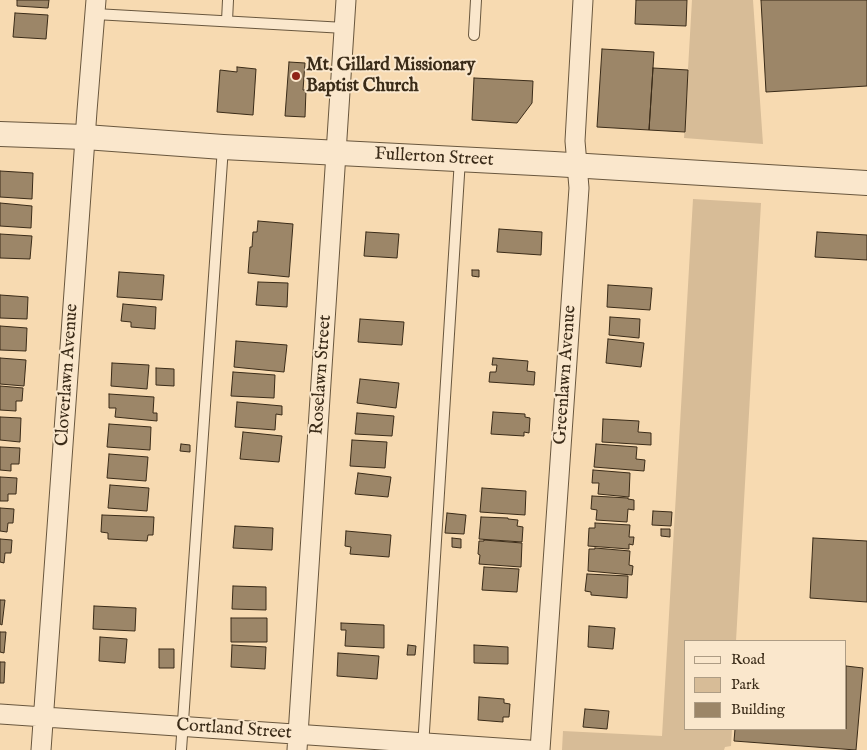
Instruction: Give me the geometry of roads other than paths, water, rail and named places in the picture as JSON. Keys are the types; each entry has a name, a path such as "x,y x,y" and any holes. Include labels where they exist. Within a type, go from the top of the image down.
{"street":[{"name":"Roselawn Street","path":"297,742 346,0"},
{"name":"Greenlawn Avenue","path":"540,750 579,188 575,141 583,0"},
{"name":"Cloverlawn Avenue","path":"41,750 96,7"},
{"name":"Fullerton Street","path":"0,134 85,137 223,147 867,183"},
{"name":"Cortland Street","path":"0,714 182,726 297,742 529,750"}],"lane":[{"path":"227,21 228,0"},
{"path":"474,36 476,0"},
{"path":"96,7 227,21 345,28"},
{"path":"181,750 223,147"},
{"path":"423,746 460,159"}],"place":[{"name":"Mt. Gillard Missionary Baptist Church","path":"296,76"}]}
